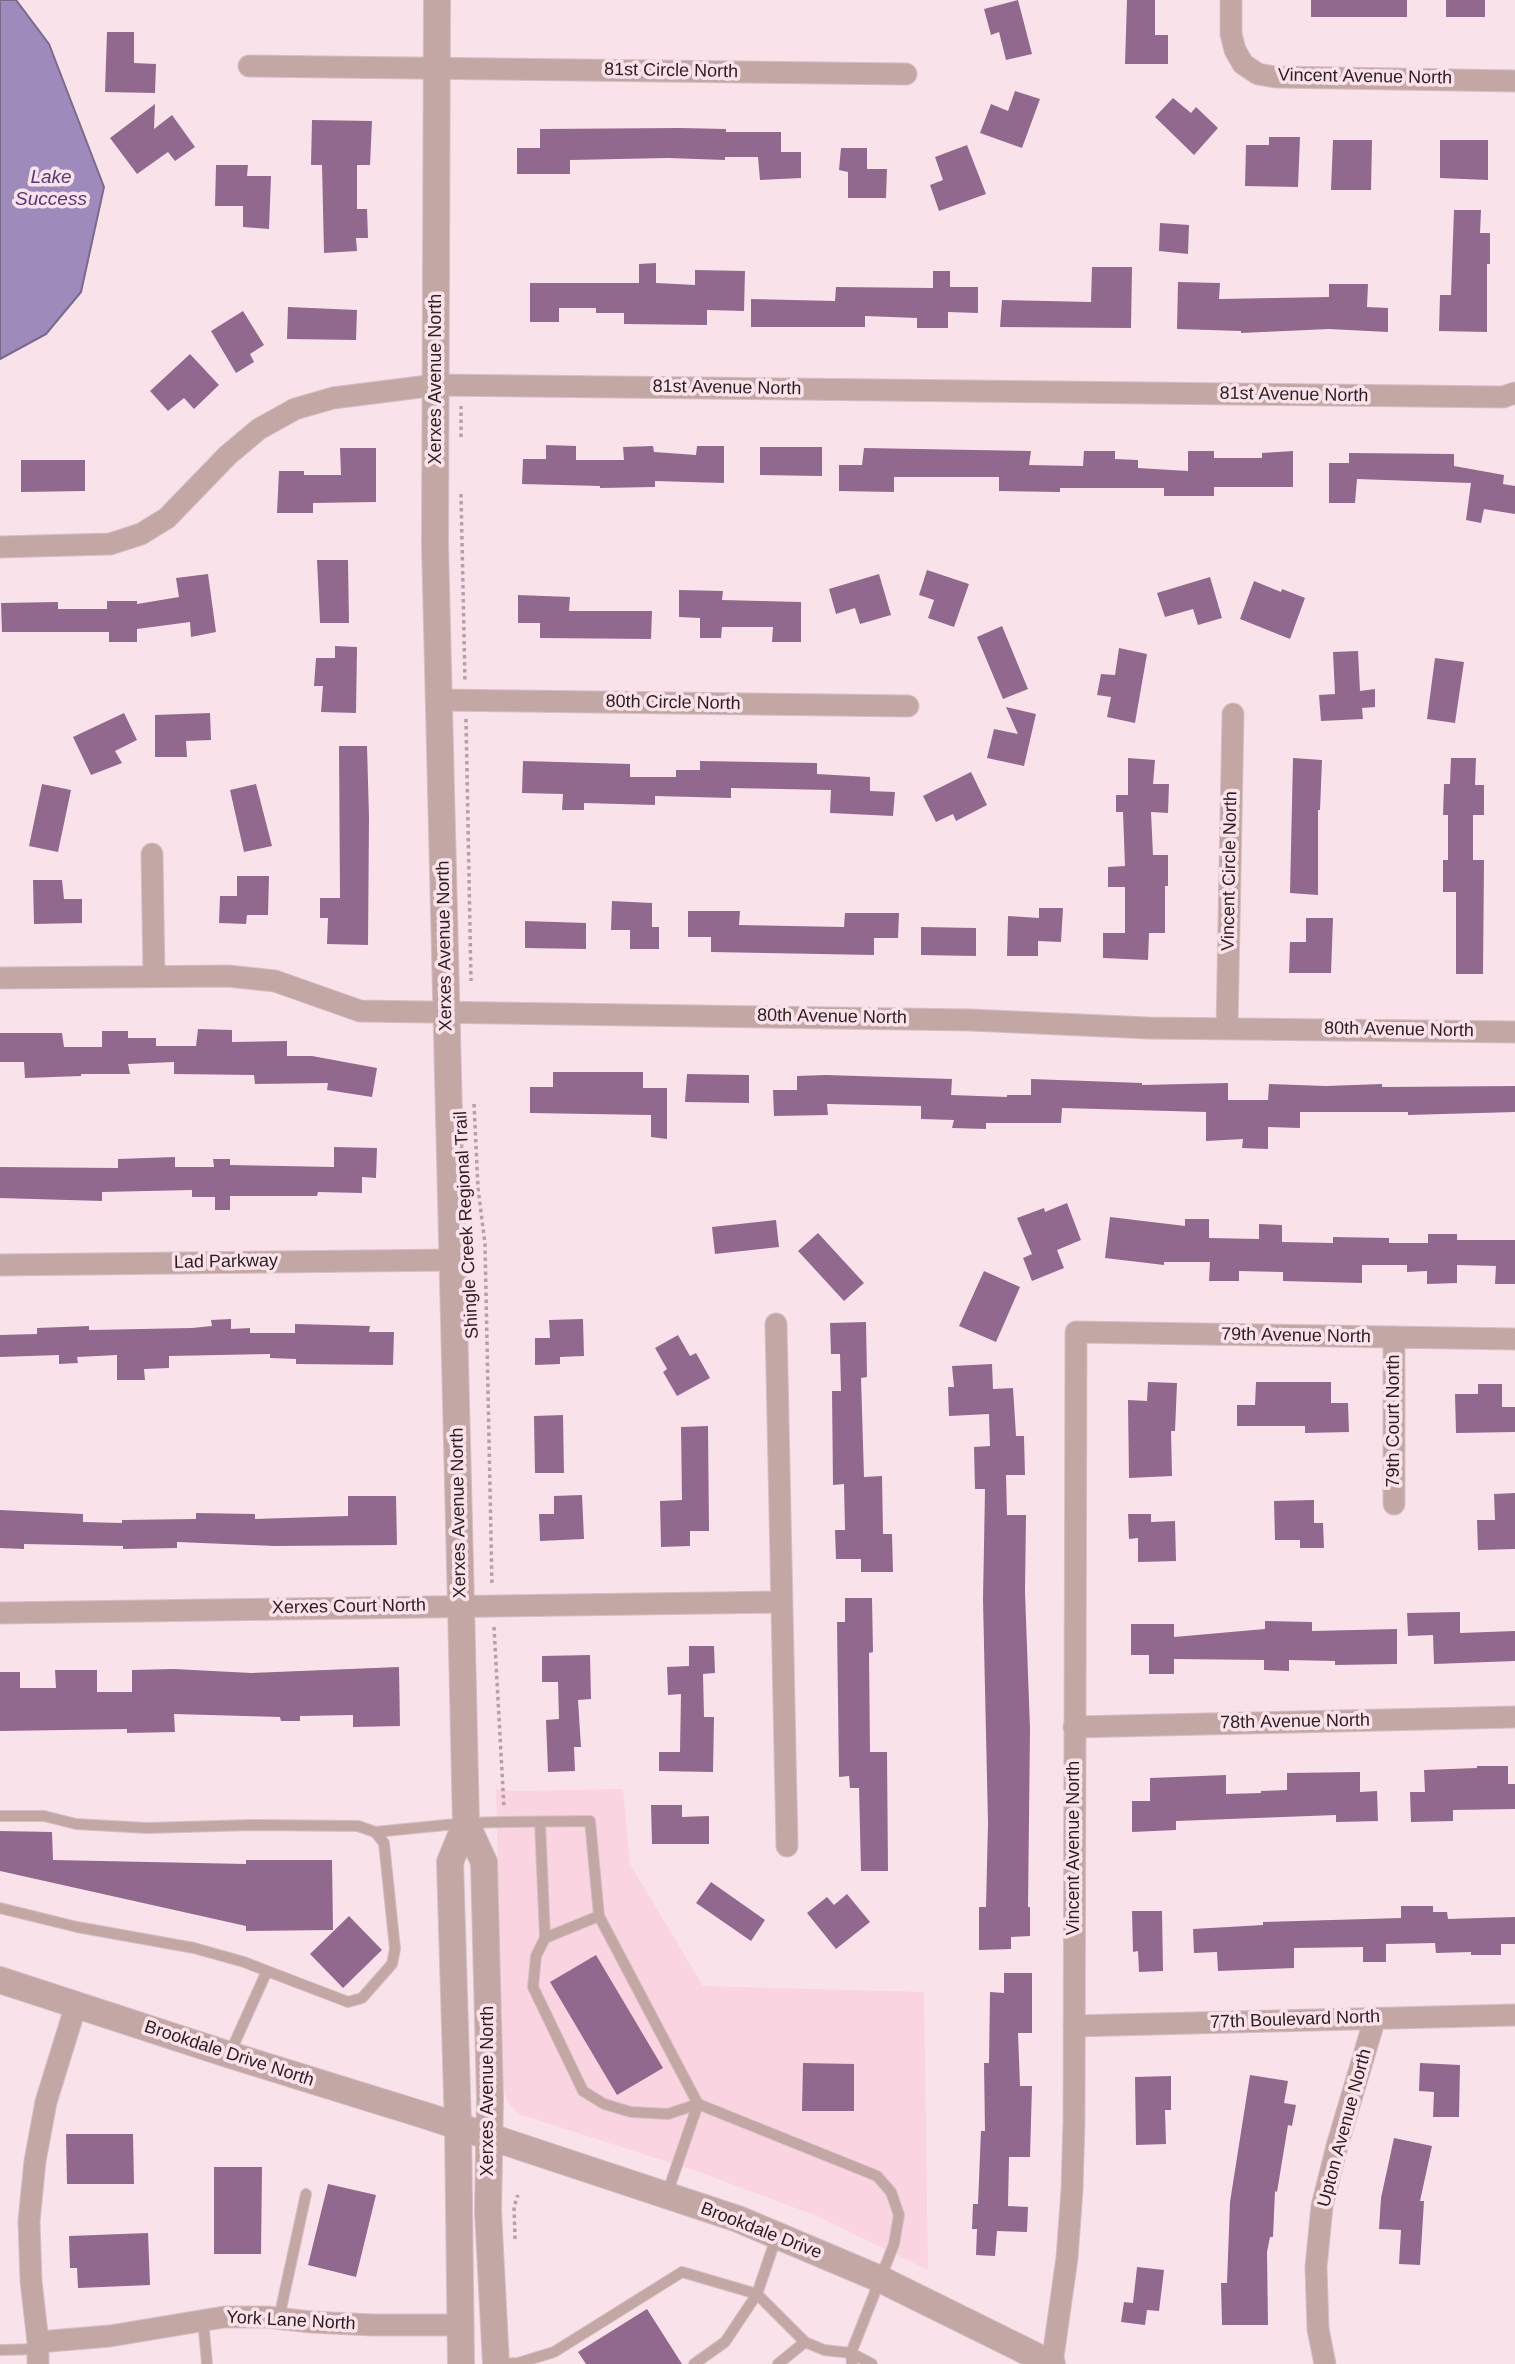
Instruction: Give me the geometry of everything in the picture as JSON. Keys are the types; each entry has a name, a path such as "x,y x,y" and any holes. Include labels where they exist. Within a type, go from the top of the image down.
{"street":[{"name":"Xerxes Avenue North","path":"437,0 435,545 466,1823 484,1862 488,2211 496,2364"},
{"name":"Vincent Avenue North","path":"1231,0 1231,34 1235,50 1242,64 1258,74 1515,81"},
{"path":"249,66 436,68"},
{"name":"81st Circle North","path":"436,68 906,74"},
{"name":"81st Avenue North","path":"0,547 110,544 141,534 167,518 228,455 260,429 295,408 333,398 436,386 1509,395"},
{"name":"80th Circle North","path":"439,700 908,706"},
{"name":"Vincent Circle North","path":"1227,1028 1233,714"},
{"path":"152,854 154,976"},
{"name":"80th Avenue North","path":"0,978 228,976 275,981 360,1011 447,1010 956,1020 1148,1028 1515,1032"},
{"name":"Lad Parkway","path":"0,1265 453,1260"},
{"path":"776,1324 787,1846"},
{"name":"Vincent Avenue North","path":"1052,2364 1067,2258 1072,2190 1076,1332"},
{"name":"79th Avenue North","path":"1076,1332 1515,1339"},
{"name":"79th Court North","path":"1394,1337 1394,1504"},
{"name":"Xerxes Court North","path":"0,1613 781,1602"},
{"name":"78th Avenue North","path":"1074,1727 1515,1717"},
{"name":"Xerxes Avenue North","path":"461,2364 458,2126 450,1862 466,1823"},
{"name":"Brookdale Drive North","path":"0,1980 458,2126"},
{"path":"38,2352 31,2281 29,2221 34,2161 46,2102 76,2005"},
{"name":"77th Boulevard North","path":"1074,2026 1515,2014"},
{"name":"Upton Avenue North","path":"1325,2364 1318,2329 1316,2267 1322,2206 1375,2018"},
{"name":"Brookdale Drive","path":"458,2126 777,2235 880,2279 1052,2364"},
{"name":"York Lane North","path":"38,2352 110,2336 223,2317 361,2324 460,2325"}],"lane":[{"path":"0,1816 44,1816 76,1824 148,1828 358,1826 375,1832 466,1823 590,1821 599,1916 698,2104 666,2196"},
{"path":"540,1822 545,1938 536,1956 534,1987 583,2091 604,2104 631,2112 668,2113 698,2104 877,2176 891,2192 899,2215 894,2244 851,2358"},
{"path":"0,1908 77,1927 194,1948 244,1962 348,2002 362,1998 392,1965 395,1949 384,1843 375,1832"},
{"path":"545,1938 599,1916"},
{"path":"229,2055 267,1972"},
{"path":"279,2318 306,2194"},
{"path":"694,2364 725,2342 757,2294 777,2235"},
{"path":"496,2364 518,2363 554,2352 682,2272 757,2294 805,2342 872,2364"},
{"path":"203,2319 207,2364"},
{"path":"778,2364 805,2342"},
{"path":"0,2350 38,2352"},
{"path":"554,2352 561,2364"}],"path":[{"path":"461,403 461,444"},
{"path":"461,485 465,681"},
{"path":"466,719 472,990"},
{"name":"Shingle Creek Regional Trail","path":"474,1096 478,1188 485,1244 492,1588"}],"shaded area":[{"path":"496,1789 623,1789 630,1864 703,1986 924,1992 928,2270 817,2216 699,2172 519,2114 509,2104 503,2090"}],"water":[{"name":"Lake Success","path":"0,0 16,0 49,44 104,187 81,292 46,334 0,359"}],"building":[{"path":"1018,0 1032,54 1006,60 999,32 991,35 984,9"},
{"path":"1127,0 1155,0 1155,35 1168,35 1168,64 1125,64"},
{"path":"1311,0 1407,0 1407,17 1311,17"},
{"path":"1446,0 1485,0 1485,17 1446,17"},
{"path":"107,32 134,32 134,63 156,64 155,93 105,92"},
{"path":"1015,91 1040,99 1022,148 980,133 991,104 1008,111"},
{"path":"1173,98 1191,113 1196,107 1218,128 1194,155 1155,117"},
{"path":"155,104 154,129 172,115 195,147 175,161 168,152 137,174 110,138"},
{"path":"312,120 372,121 370,165 357,165 357,209 367,209 368,238 356,238 357,251 324,253 322,165 311,165"},
{"path":"540,129 726,129 726,132 781,132 781,152 801,152 801,178 760,180 758,157 725,157 725,160 570,160 570,174 517,174 517,148 540,148"},
{"path":"1269,137 1300,137 1298,187 1245,186 1246,145 1269,145"},
{"path":"1333,140 1372,140 1371,190 1331,190"},
{"path":"1440,140 1488,140 1488,180 1440,178"},
{"path":"967,145 986,194 939,211 930,185 943,180 935,157"},
{"path":"841,148 867,148 867,169 887,169 886,198 848,198 848,172 839,170"},
{"path":"216,165 248,165 247,176 271,176 269,229 243,227 243,206 215,206"},
{"path":"1454,210 1481,210 1480,233 1490,233 1487,332 1439,331 1440,295 1451,295"},
{"path":"1160,223 1189,225 1188,254 1159,251"},
{"path":"656,263 656,283 695,285 695,270 745,271 744,311 707,310 707,325 624,324 624,313 596,313 596,308 559,308 559,322 530,322 530,283 639,283 639,264"},
{"path":"1092,267 1132,267 1131,328 1000,327 1002,300 1091,302"},
{"path":"933,271 950,271 950,287 978,287 978,313 948,312 948,328 917,328 917,318 865,316 865,327 751,327 751,299 835,301 836,287 933,288"},
{"path":"1178,282 1220,283 1219,299 1329,297 1329,284 1368,284 1367,307 1388,308 1388,332 1329,329 1241,333 1177,329"},
{"path":"288,307 357,310 356,340 287,339"},
{"path":"243,311 264,345 250,354 254,362 236,373 211,331"},
{"path":"190,354 219,385 194,409 184,398 168,411 150,391"},
{"path":"546,445 576,446 576,460 624,460 623,447 653,446 654,452 696,455 697,446 724,446 724,483 655,481 655,487 600,488 522,484 523,459 546,459"},
{"path":"760,447 822,447 822,476 760,475"},
{"path":"340,448 376,448 376,502 313,503 313,513 277,513 279,471 304,471 304,475 341,475"},
{"path":"864,448 1031,451 1029,465 1083,466 1084,451 1115,451 1115,459 1138,460 1138,468 1188,471 1188,451 1214,451 1214,458 1262,458 1262,453 1293,451 1293,487 1214,487 1214,496 1164,496 1164,488 1060,488 1060,492 999,491 999,477 894,477 894,492 839,491 839,465 862,465"},
{"path":"1349,453 1454,454 1454,466 1504,475 1503,484 1515,486 1515,514 1484,509 1481,523 1466,520 1471,483 1357,479 1355,503 1329,503 1329,463 1349,463"},
{"path":"21,460 85,460 85,491 21,492"},
{"path":"317,560 348,560 349,623 320,623"},
{"path":"927,570 969,584 954,627 928,618 934,600 919,595"},
{"path":"208,574 216,632 191,637 190,622 137,629 137,642 109,642 109,632 2,632 1,603 58,602 58,609 107,609 107,601 137,601 137,604 179,597 176,578"},
{"path":"879,574 891,615 860,624 855,608 836,614 829,589"},
{"path":"1210,577 1222,618 1198,625 1193,609 1165,617 1157,593"},
{"path":"1254,581 1305,598 1290,639 1240,619"},
{"path":"679,590 723,591 722,600 801,602 801,642 772,642 773,627 722,627 721,638 700,638 700,618 679,617"},
{"path":"518,595 570,597 569,611 652,611 651,639 540,638 540,623 518,623"},
{"path":"1002,626 1028,689 1003,699 977,637"},
{"path":"335,646 357,647 356,713 321,712 323,686 314,686 316,658 335,658"},
{"path":"1119,648 1147,654 1135,723 1107,717 1111,697 1097,695 1101,674 1115,675"},
{"path":"1358,651 1360,691 1375,689 1375,707 1362,708 1363,719 1321,721 1319,695 1335,694 1333,652"},
{"path":"1435,658 1464,662 1455,723 1427,719"},
{"path":"1006,707 1036,714 1024,766 987,758 994,729 1018,734"},
{"path":"124,713 137,740 115,751 122,763 91,775 73,737"},
{"path":"210,713 211,740 186,741 187,757 155,757 155,715"},
{"path":"339,746 367,746 368,945 327,944 328,918 320,918 320,898 340,898"},
{"path":"1128,758 1155,760 1153,784 1169,784 1168,813 1151,812 1153,855 1168,855 1168,886 1165,886 1165,933 1149,933 1148,960 1103,958 1103,933 1125,933 1125,887 1108,887 1108,867 1125,866 1123,812 1116,812 1116,795 1128,795"},
{"path":"1293,758 1322,760 1318,810 1318,895 1290,893"},
{"path":"1451,758 1476,758 1475,785 1484,785 1484,815 1473,815 1473,860 1484,860 1483,974 1456,974 1456,892 1443,892 1443,860 1448,860 1448,815 1443,815 1444,784 1450,784"},
{"path":"523,761 630,764 630,777 676,777 676,770 700,770 700,761 817,763 817,774 870,777 870,791 895,792 893,816 830,813 831,790 731,788 731,798 655,796 655,805 584,803 584,810 562,810 563,794 522,793"},
{"path":"971,772 987,805 956,821 953,814 936,822 923,796"},
{"path":"42,784 71,790 58,852 29,846"},
{"path":"256,784 272,846 244,852 230,790"},
{"path":"237,876 269,876 268,915 247,915 246,924 219,923 220,896 237,896"},
{"path":"33,880 62,880 64,899 82,899 82,923 34,924"},
{"path":"612,901 652,903 652,927 659,927 659,949 630,949 630,930 611,930"},
{"path":"1039,908 1063,908 1061,942 1038,941 1038,956 1007,956 1008,916 1039,918"},
{"path":"688,911 740,911 739,925 844,927 845,913 899,913 898,938 874,938 874,955 711,952 711,937 688,937"},
{"path":"1306,918 1333,918 1331,973 1289,973 1290,942 1306,942"},
{"path":"525,921 586,923 586,949 525,948"},
{"path":"921,927 976,928 976,956 921,955"},
{"path":"198,1029 232,1030 232,1042 287,1041 287,1056 312,1056 377,1068 372,1097 327,1090 328,1083 255,1084 254,1075 174,1074 174,1062 128,1064 130,1074 25,1078 24,1062 0,1062 0,1033 62,1033 64,1047 102,1047 102,1031 128,1031 128,1038 156,1038 156,1046 196,1046"},
{"path":"553,1072 643,1072 643,1088 667,1088 667,1139 651,1137 651,1115 530,1113 530,1087 553,1087"},
{"path":"687,1074 749,1075 749,1103 685,1102"},
{"path":"797,1076 952,1079 951,1095 1007,1097 1031,1095 1031,1079 1142,1085 1228,1083 1228,1100 1268,1100 1269,1084 1515,1086 1515,1112 1408,1115 1408,1112 1300,1112 1300,1128 1268,1127 1268,1149 1242,1148 1243,1139 1206,1141 1206,1112 1062,1108 1061,1123 986,1123 986,1129 952,1128 954,1120 921,1119 921,1106 827,1104 828,1115 774,1116 773,1090 797,1090"},
{"path":"334,1147 377,1148 376,1178 362,1177 362,1193 230,1196 230,1210 215,1210 215,1197 192,1197 192,1190 102,1192 102,1201 0,1198 0,1167 118,1168 118,1159 175,1157 175,1167 214,1167 213,1159 230,1159 230,1165 334,1167"},
{"path":"1067,1203 1081,1240 1057,1250 1064,1268 1032,1281 1023,1258 1032,1254 1017,1218 1044,1208 1045,1212"},
{"path":"1110,1217 1185,1226 1185,1219 1209,1219 1209,1238 1259,1239 1259,1224 1282,1225 1282,1242 1333,1243 1333,1237 1389,1238 1389,1243 1428,1243 1428,1234 1457,1234 1457,1240 1515,1240 1515,1284 1495,1284 1496,1266 1457,1265 1457,1283 1427,1284 1427,1271 1407,1272 1407,1265 1362,1265 1362,1283 1283,1281 1283,1272 1239,1271 1239,1281 1209,1281 1210,1262 1164,1262 1164,1265 1105,1258"},
{"path":"776,1220 779,1247 715,1254 712,1227"},
{"path":"818,1233 864,1283 844,1301 798,1251"},
{"path":"984,1271 1020,1287 996,1342 959,1326"},
{"path":"231,1319 231,1329 250,1328 250,1333 295,1333 295,1324 370,1326 369,1332 394,1332 393,1365 296,1364 296,1359 270,1358 270,1354 169,1356 169,1368 144,1369 145,1380 117,1380 117,1355 77,1357 78,1363 59,1364 59,1355 0,1357 0,1335 37,1334 37,1328 192,1328 212,1326 211,1320"},
{"path":"583,1319 584,1356 560,1357 560,1364 535,1365 535,1338 550,1338 549,1320"},
{"path":"866,1322 867,1377 861,1378 864,1477 882,1476 883,1534 892,1534 893,1572 861,1572 861,1559 836,1559 835,1530 845,1530 844,1484 833,1485 832,1391 841,1391 840,1354 831,1354 830,1323"},
{"path":"678,1335 690,1356 696,1353 710,1378 677,1396 663,1372 667,1369 655,1348"},
{"path":"992,1364 993,1389 1013,1388 1016,1436 1024,1436 1025,1475 1006,1475 1007,1515 1026,1515 1030,1936 1011,1937 1011,1949 979,1950 979,1907 986,1907 988,1823 983,1600 985,1489 975,1489 974,1447 990,1446 989,1414 949,1416 948,1387 954,1387 952,1366"},
{"path":"1148,1382 1177,1383 1175,1431 1171,1431 1172,1476 1129,1478 1128,1400 1147,1401"},
{"path":"1256,1382 1331,1382 1331,1403 1348,1403 1349,1432 1305,1433 1305,1426 1237,1426 1237,1405 1255,1405"},
{"path":"1478,1384 1502,1384 1502,1407 1515,1407 1515,1432 1456,1433 1455,1394 1478,1394"},
{"path":"563,1415 564,1473 535,1473 534,1416"},
{"path":"708,1426 709,1531 690,1531 690,1546 661,1547 660,1501 682,1500 681,1427"},
{"path":"1515,1493 1515,1549 1478,1550 1477,1520 1495,1520 1494,1494"},
{"path":"582,1495 584,1539 540,1541 539,1514 554,1514 554,1496"},
{"path":"348,1496 396,1496 397,1545 275,1546 177,1542 177,1548 123,1549 123,1546 24,1544 24,1549 0,1548 0,1510 83,1514 83,1522 122,1523 122,1520 196,1519 196,1513 255,1514 255,1519 348,1516"},
{"path":"1314,1500 1314,1523 1323,1523 1324,1548 1300,1548 1300,1540 1275,1540 1274,1501"},
{"path":"1128,1514 1151,1514 1151,1522 1175,1521 1176,1561 1138,1562 1138,1538 1129,1539"},
{"path":"845,1598 872,1598 873,1652 869,1653 870,1752 887,1752 888,1871 861,1871 859,1788 850,1788 849,1776 839,1777 837,1622 845,1622"},
{"path":"1460,1612 1460,1633 1515,1631 1515,1661 1434,1664 1433,1635 1408,1636 1407,1613"},
{"path":"1265,1621 1312,1622 1312,1631 1397,1629 1397,1664 1335,1665 1335,1661 1289,1660 1289,1671 1264,1670 1264,1660 1174,1659 1174,1674 1149,1674 1149,1655 1131,1655 1131,1624 1174,1624 1174,1637 1265,1629"},
{"path":"689,1646 714,1646 715,1673 703,1674 704,1717 714,1717 713,1772 659,1771 659,1752 680,1752 681,1694 668,1695 667,1667 689,1666"},
{"path":"590,1655 591,1699 578,1700 581,1747 574,1747 575,1771 548,1772 546,1720 559,1719 558,1682 542,1682 542,1656"},
{"path":"399,1667 400,1726 353,1727 353,1715 300,1716 300,1721 281,1721 280,1717 174,1714 175,1732 127,1733 127,1729 0,1731 0,1672 20,1672 20,1688 56,1688 55,1670 97,1670 97,1692 132,1692 132,1670 251,1673"},
{"path":"1508,1766 1508,1784 1515,1784 1515,1809 1453,1810 1453,1821 1411,1822 1410,1792 1425,1792 1424,1770"},
{"path":"1360,1772 1360,1792 1377,1791 1378,1821 1336,1822 1336,1815 1176,1821 1176,1830 1132,1832 1132,1801 1150,1801 1150,1778 1226,1775 1226,1794 1261,1793 1287,1790 1287,1773"},
{"path":"651,1805 682,1805 682,1817 709,1816 709,1844 652,1844"},
{"path":"0,1831 52,1832 53,1860 246,1864 246,1860 332,1860 333,1930 246,1931 246,1926 0,1871"},
{"path":"711,1882 765,1920 751,1941 696,1903"},
{"path":"847,1894 870,1922 836,1949 807,1913 827,1897 834,1905"},
{"path":"1401,1906 1433,1906 1433,1912 1447,1912 1448,1919 1515,1917 1515,1944 1501,1944 1501,1955 1471,1955 1471,1952 1436,1953 1435,1943 1386,1944 1386,1962 1363,1962 1363,1947 1294,1948 1294,1968 1218,1971 1217,1952 1194,1953 1193,1929 1263,1925 1263,1922 1401,1918"},
{"path":"1132,1911 1162,1911 1163,1971 1139,1972 1138,1951 1133,1952"},
{"path":"349,1916 382,1950 343,1988 310,1954"},
{"path":"596,1955 663,2068 617,2095 550,1982"},
{"path":"1004,1973 1032,1973 1032,2033 1018,2033 1020,2086 1032,2086 1030,2157 1009,2157 1008,2206 1028,2207 1027,2232 997,2231 995,2256 976,2255 977,2229 972,2229 973,2204 978,2204 981,2131 985,2131 984,2063 989,2063 990,1992 1004,1993"},
{"path":"803,2063 854,2064 854,2111 802,2111"},
{"path":"1420,2063 1460,2065 1459,2117 1433,2117 1434,2092 1419,2091"},
{"path":"1250,2075 1288,2081 1284,2103 1296,2105 1292,2126 1288,2125 1277,2192 1275,2191 1273,2237 1270,2237 1267,2252 1268,2325 1222,2325 1221,2283 1227,2283 1230,2202"},
{"path":"1171,2076 1171,2110 1165,2110 1166,2144 1136,2145 1135,2077"},
{"path":"66,2134 133,2134 134,2184 67,2184"},
{"path":"1394,2138 1432,2146 1420,2201 1424,2201 1420,2265 1399,2264 1401,2230 1379,2229 1381,2198"},
{"path":"214,2167 262,2167 261,2254 214,2254"},
{"path":"328,2184 376,2195 356,2277 308,2265"},
{"path":"148,2233 150,2285 78,2288 77,2268 70,2268 69,2236"},
{"path":"1137,2267 1164,2270 1159,2311 1147,2310 1145,2325 1121,2322 1124,2302 1133,2303"},
{"path":"647,2309 682,2364 586,2364 578,2352"}]}
